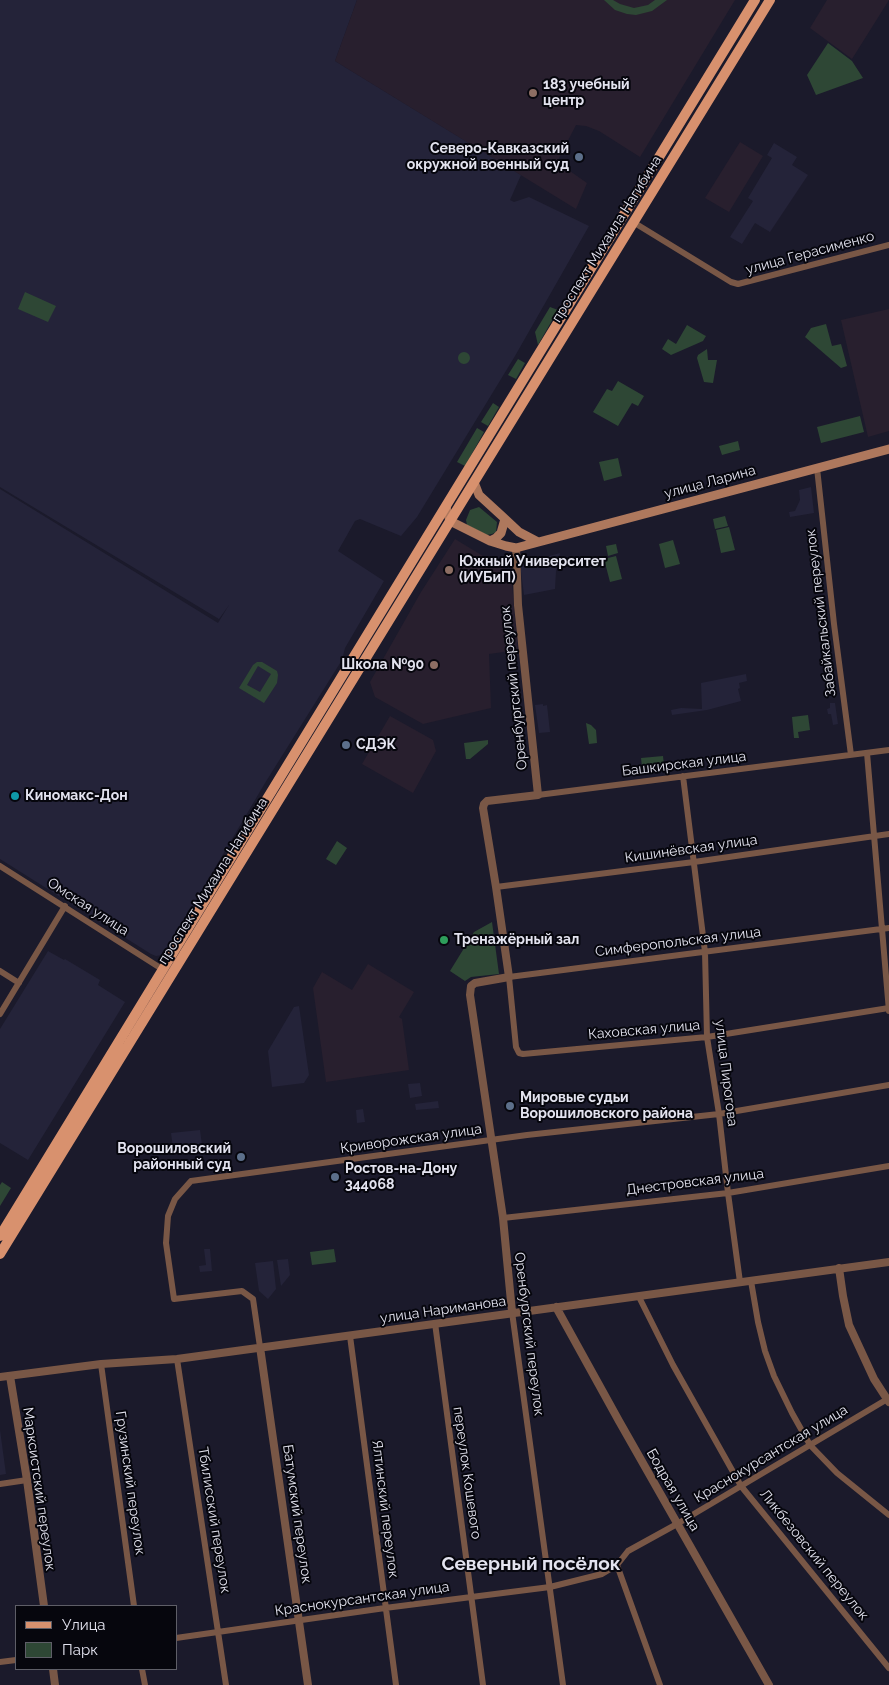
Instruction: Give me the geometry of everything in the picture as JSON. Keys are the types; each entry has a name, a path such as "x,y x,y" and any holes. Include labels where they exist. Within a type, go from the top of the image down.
{"main road":[{"name":"проспект Михаила Нагибина","path":"0,1236 754,0"},
{"name":"проспект Михаила Нагибина","path":"0,1254 770,0"},
{"name":"улица Ларина","path":"516,548 889,449"},
{"path":"474,482 479,494 505,519 519,532 538,542"},
{"path":"455,491 479,494"},
{"path":"446,507 450,521 490,541 516,548 519,532"},
{"path":"490,541 501,532 505,519"}],"street":[{"name":"улица Герасименко","path":"633,222 731,282 738,284 889,245"},
{"name":"Забайкальский переулок","path":"817,468 851,755"},
{"name":"Оренбургский переулок","path":"516,548 518,605 538,795"},
{"name":"Башкирская улица","path":"496,887 484,804 487,801 889,750"},
{"path":"867,754 886,928 889,1012"},
{"name":"улица Пирогова","path":"682,776 705,952 707,1037 719,1114 740,1282"},
{"name":"Кишинёвская улица","path":"496,887 694,862 889,834"},
{"name":"Омская улица","path":"0,866 162,969"},
{"path":"496,887 508,977"},
{"path":"0,1014 65,906"},
{"name":"Симферопольская улица","path":"471,986 475,983 508,977 886,928"},
{"path":"0,971 19,983"},
{"name":"Каховская улица","path":"508,977 516,1047 520,1053 707,1037 889,1008"},
{"name":"Оренбургский переулок","path":"471,986 470,994 503,1218 512,1312 563,1685"},
{"name":"Криворожская улица","path":"260,1348 253,1299 242,1291 174,1299 166,1243 167,1226 172,1205 184,1187 191,1181 527,1135 719,1114 889,1085"},
{"name":"Днестровская улица","path":"503,1218 728,1192 889,1166"},
{"name":"улица Нариманова","path":"0,1377 101,1364 177,1358 260,1348 512,1312 638,1297 889,1262"},
{"path":"839,1268 849,1325 860,1353 888,1400"},
{"path":"751,1281 765,1351 785,1398 810,1445 837,1473 889,1515"},
{"name":"Ликбезовский переулок","path":"638,1297 673,1365 741,1486 889,1668"},
{"name":"Бодрая улица","path":"556,1307 769,1685"},
{"name":"переулок Кошевого","path":"435,1323 483,1685"},
{"name":"Ялтинский переулок","path":"350,1336 396,1685"},
{"name":"Батумский переулок","path":"260,1348 308,1685"},
{"name":"Тбилисский переулок","path":"177,1358 226,1685"},
{"name":"Грузинский переулок","path":"101,1364 134,1605"},
{"path":"0,1370 10,1376"},
{"name":"Марксистский переулок","path":"10,1376 27,1480 44,1605"},
{"name":"Краснокурсантская улица","path":"178,1638 550,1587 602,1574 617,1565 628,1551 888,1400"},
{"path":"0,1484 27,1480"},
{"path":"617,1565 660,1685"},
{"path":"0,1662 15,1660"},
{"path":"53,1670 55,1685"},
{"path":"142,1670 145,1685"}],"shaded area":[{"path":"0,0 357,0 335,61 521,175 510,200 514,202 529,197 589,226 515,356 417,517 401,536 360,519 355,521 338,551 384,581 345,648 342,660 265,783 166,951 162,955 156,956 0,859 0,489 218,623 229,605 219,619 0,487"},
{"name":"183 учебный центр","path":"357,0 735,0 640,157 599,131 586,126 576,125 557,162 587,183 576,209 335,61"},
{"path":"827,0 889,0 852,59 810,28"},
{"path":"740,142 763,156 729,212 705,198"},
{"path":"774,143 797,157 792,165 808,175 770,232 755,223 742,244 730,237 753,201 748,198 772,158 767,155"},
{"path":"889,309 889,431 868,437 841,320"},
{"path":"811,487 814,513 790,517 789,512 795,511 800,500 799,490"},
{"name":"Школа №90","path":"455,539 511,573 518,650 489,654 491,708 423,724 375,697 370,682 421,592"},
{"path":"560,553 555,589 524,595 520,564"},
{"path":"746,674 747,681 739,683 740,688 738,689 741,701 707,710 672,715 671,710 681,708 702,709 701,683"},
{"path":"830,703 835,703 838,724 833,725 831,714 828,714 827,709 830,708"},
{"path":"543,704 543,706 547,705 550,732 539,733 535,705"},
{"path":"390,716 433,740 436,751 413,793 362,764"},
{"path":"48,951 100,980 98,985 125,1002 28,1160 0,1143 0,1029"},
{"path":"368,964 414,992 399,1017 402,1019 409,1070 326,1082 313,988 322,972 352,990"},
{"path":"299,1006 309,1075 304,1083 272,1087 268,1051 294,1007"},
{"path":"420,1083 422,1096 410,1098 408,1084"},
{"path":"438,1101 439,1108 416,1110 415,1104"},
{"path":"363,1109 365,1122 357,1123 356,1110"},
{"path":"200,1130 202,1145 173,1148 171,1133"},
{"path":"204,1249 210,1249 212,1271 200,1272 199,1266 206,1265"},
{"path":"288,1259 290,1275 281,1286 277,1260"},
{"path":"273,1261 276,1289 268,1299 259,1291 255,1263"},
{"path":"0,1430 6,1474 0,1475"}],"green space":[{"path":"604,0 613,0 634,8 648,5 655,0 667,0 652,11 636,15 615,10"},
{"path":"828,43 852,61 863,78 816,95 807,75"},
{"path":"25,292 56,306 48,322 18,309"},
{"path":"550,307 558,310 538,345 535,332"},
{"path":"826,324 832,346 841,344 847,366 841,368 805,337 811,328"},
{"path":"687,325 706,336 703,341 671,355 662,349 668,339 676,344"},
{"path":"707,349 708,360 717,360 713,383 704,382 697,358 698,355"},
{"path":"462,352 466,352 470,358 466,364 462,364 458,360 458,356"},
{"path":"518,359 525,363 516,379 508,375"},
{"path":"618,381 644,396 638,406 632,403 618,426 593,412 607,389 612,391"},
{"path":"493,403 499,407 488,426 481,422"},
{"path":"860,416 864,432 821,443 817,427"},
{"path":"477,428 484,432 465,466 457,462"},
{"path":"738,441 740,450 722,455 719,446"},
{"path":"618,458 622,476 604,481 599,462"},
{"path":"479,507 497,522 496,532 487,535 467,525 466,520 470,510"},
{"path":"725,516 728,526 715,529 713,519"},
{"path":"729,527 735,550 721,553 716,530"},
{"path":"673,540 680,564 665,568 659,544"},
{"path":"616,544 618,553 608,556 606,546"},
{"path":"616,556 622,579 610,582 604,559"},
{"path":"257,662 262,662 277,671 277,683 264,703 239,688 253,665","holes":["258,666 271,674 260,692 247,685"]},
{"path":"808,715 810,730 798,732 799,738 794,738 792,717"},
{"path":"586,723 596,730 597,743 589,744"},
{"path":"488,740 488,744 470,759 466,759 464,743"},
{"path":"663,756 664,765 642,767 641,758"},
{"path":"337,841 347,848 336,865 326,859"},
{"path":"492,922 499,974 471,977 465,981 450,971 474,932"},
{"path":"2,1182 11,1188 0,1206 0,1185"},
{"path":"334,1249 336,1262 312,1265 310,1252"}],"place":[{"name":"183 учебный центр","path":"533,93"},
{"name":"Северо-Кавказский окружной военный суд","path":"579,157"},
{"name":"Южный Университет (ИУБиП)","path":"449,570"},
{"name":"Школа №90","path":"434,665"},
{"name":"СДЭК","path":"346,745"},
{"name":"Киномакс-Дон","path":"15,796"},
{"name":"Тренажёрный зал","path":"444,940"},
{"name":"Мировые судьи Ворошиловского района","path":"510,1106"},
{"name":"Ворошиловский районный суд","path":"241,1157"},
{"name":"Ростов-на-Дону 344068","path":"335,1177"}],"district":[{"name":"Северный посёлок","path":"531,1564"}]}
